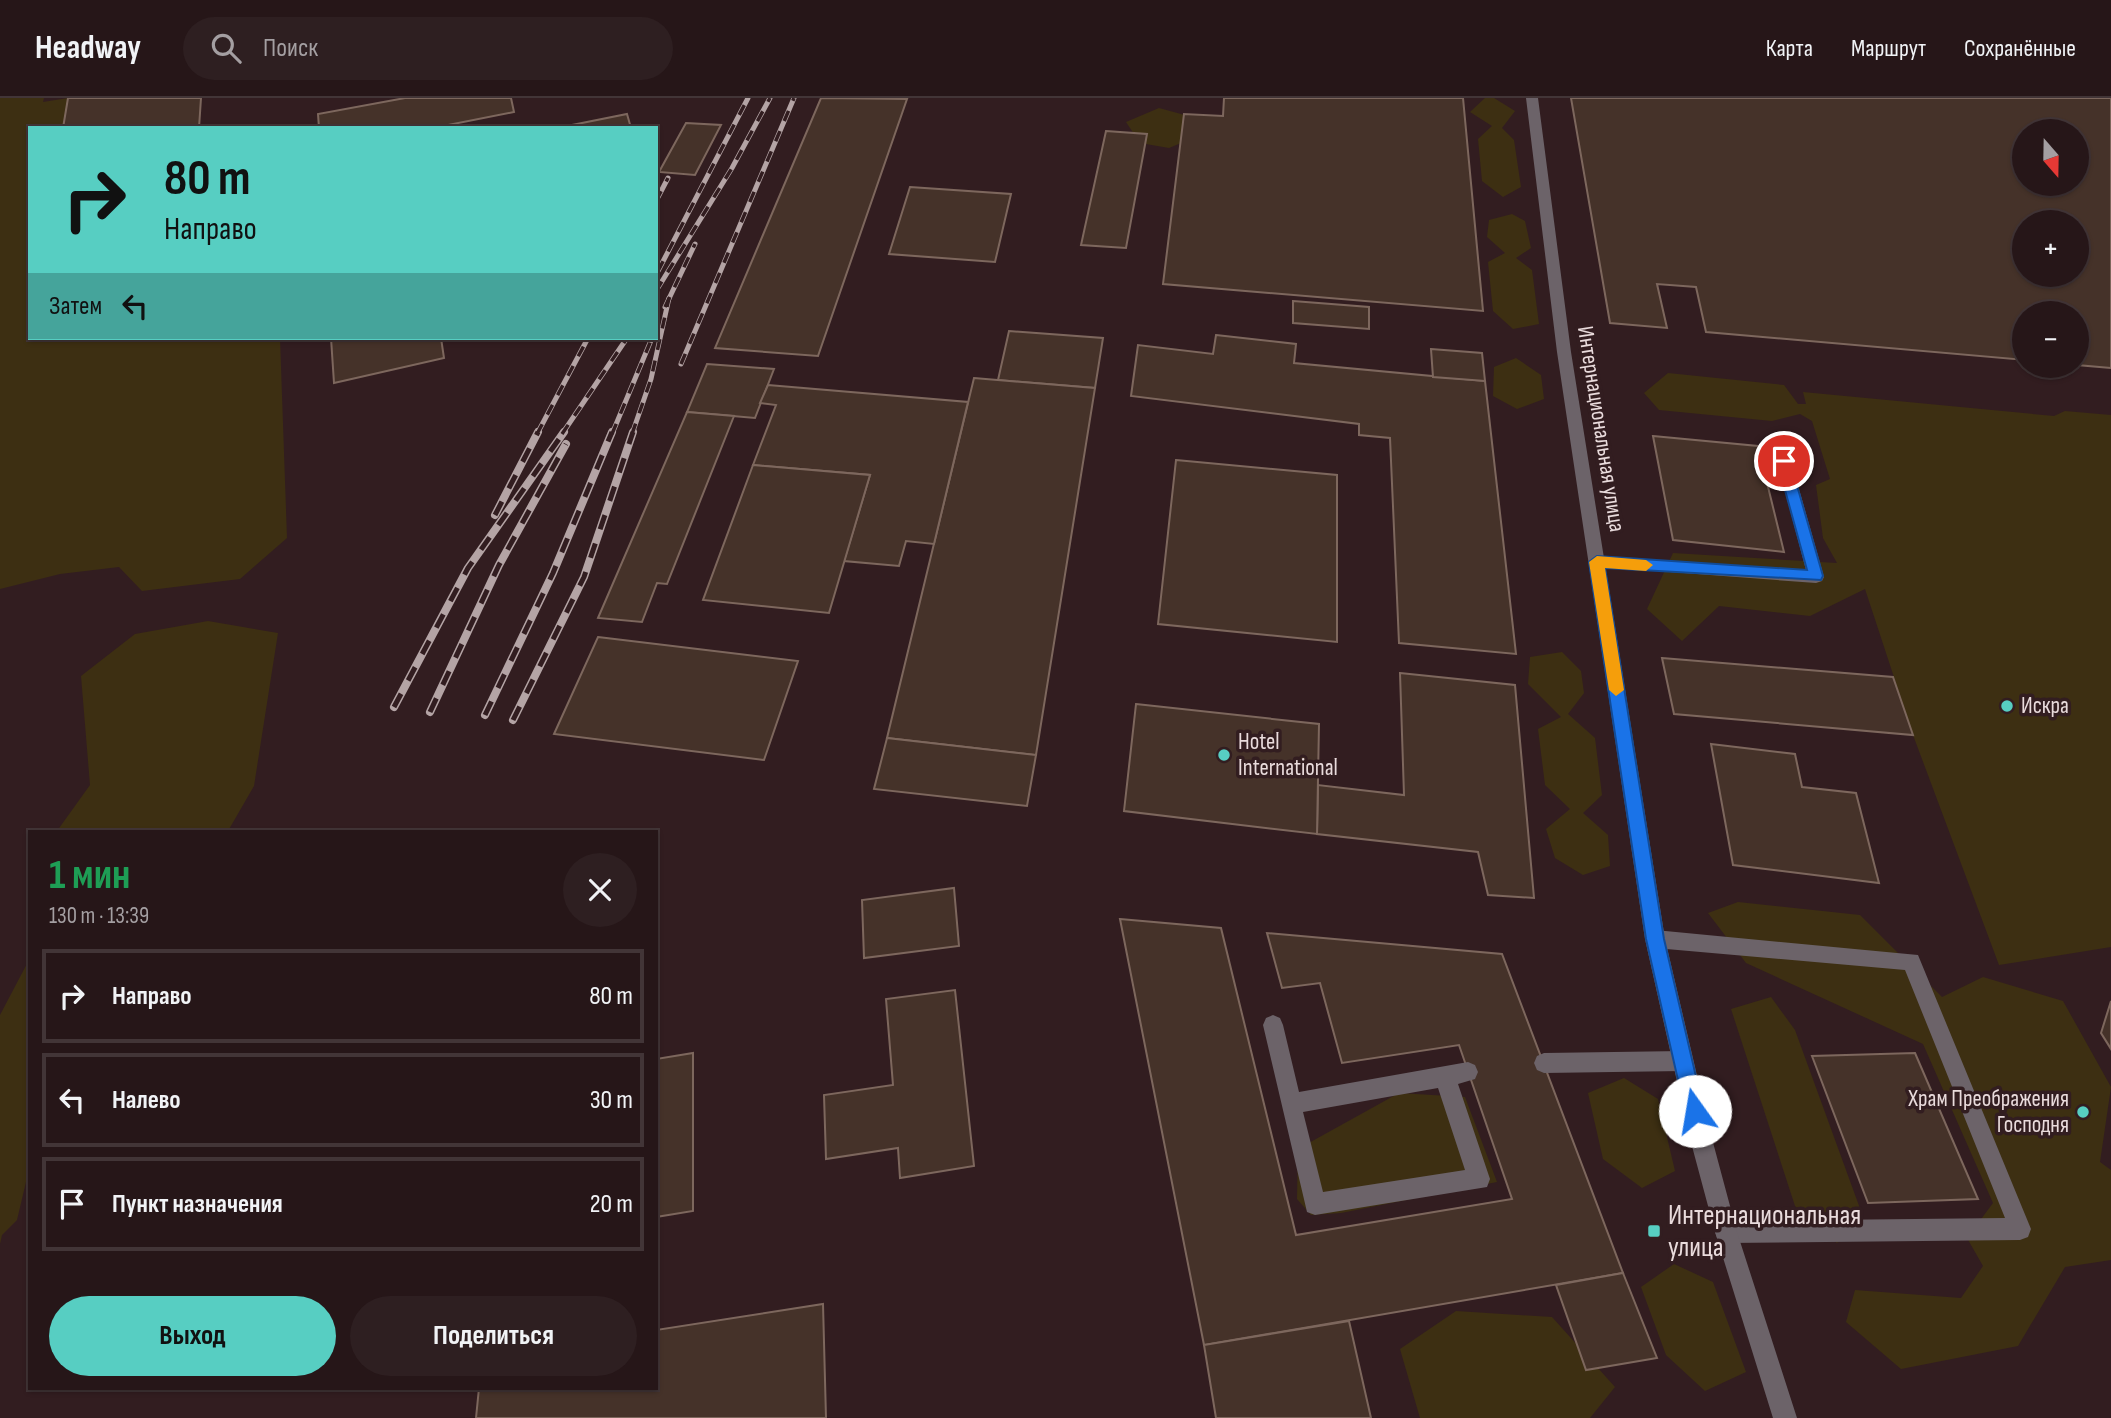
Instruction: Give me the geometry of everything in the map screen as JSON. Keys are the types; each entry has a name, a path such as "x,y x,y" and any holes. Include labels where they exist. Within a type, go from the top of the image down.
{"street":[{"name":"Интернациональная улица","path":"1532,98 1564,352 1655,939 1726,1232 1785,1418"},
{"path":"1597,562 1816,576 1784,461"},
{"path":"1655,939 1911,961 2020,1229 1726,1232"},
{"path":"1273,1026 1315,1205 1479,1179 1445,1076"},
{"path":"1544,1063 1683,1061"},
{"path":"1291,1104 1468,1072"}],"shaded area":[{"path":"0,98 44,98 43,102 68,98 63,126 28,126 28,340 280,340 287,538 240,579 142,591 119,567 60,574 0,589"},
{"path":"1485,98 1494,98 1515,111 1502,128 1514,140 1521,187 1503,197 1482,181 1478,139 1492,126 1470,112"},
{"path":"1159,108 1192,117 1198,136 1169,148 1140,143 1126,122"},
{"path":"1512,214 1525,221 1531,248 1516,258 1532,270 1539,324 1513,329 1493,311 1488,262 1505,253 1487,237 1489,220"},
{"path":"1516,358 1541,375 1544,399 1517,409 1493,396 1494,367"},
{"name":"Искра","path":"1668,373 1784,385 1798,404 1806,404 1803,392 2054,416 2065,411 2111,415 2111,947 1999,965 1913,735 1865,589 1810,616 1719,606 1682,641 1647,609 1673,553 1837,563 1823,538 1816,485 1830,479 1812,421 1800,414 1772,421 1659,410 1644,393"},
{"path":"208,621 278,633 254,786 229,830 58,830 90,785 81,676 135,634"},
{"path":"1562,652 1581,671 1584,693 1568,714 1595,738 1602,795 1583,813 1608,835 1610,866 1583,875 1555,858 1546,829 1570,809 1545,785 1538,729 1561,717 1528,684 1530,657"},
{"path":"1738,902 1860,915 1942,997 1983,977 2063,1001 2111,1087 2100,1162 2111,1170 2111,1260 2065,1267 2018,1346 1901,1369 1846,1322 1855,1290 1961,1298 1983,1266 1967,1238 1993,1203 1923,1044 1746,963 1708,913"},
{"path":"28,962 28,1173 17,1220 2,1235 0,1244 0,1015"},
{"path":"1771,997 1795,1030 1862,1214 1837,1243 1795,1206 1731,1009"},
{"path":"1624,1078 1658,1099 1675,1171 1642,1188 1603,1159 1588,1093"},
{"path":"1399,1093 1465,1097 1497,1182 1341,1213 1311,1215 1297,1199 1298,1149"},
{"path":"1674,1264 1713,1282 1746,1372 1705,1391 1666,1355 1641,1287"},
{"path":"1456,1311 1552,1317 1615,1387 1590,1418 1420,1418 1400,1349"}],"building":[{"path":"68,98 201,98 199,126 63,126"},
{"path":"405,98 511,98 514,112 443,126 319,126 318,114"},
{"path":"821,98 907,99 818,356 715,348"},
{"path":"1224,98 1463,98 1483,311 1163,284 1184,114 1223,116"},
{"path":"1571,98 2111,98 2111,368 2089,366 2089,301 2012,301 2012,359 1706,332 1696,287 1657,284 1667,328 1610,323"},
{"path":"627,114 630,126 567,126"},
{"path":"686,123 721,125 695,175 659,172"},
{"path":"1106,131 1147,134 1126,248 1081,245"},
{"path":"910,187 1011,194 995,262 889,254"},
{"path":"1293,301 1369,307 1369,329 1293,323"},
{"path":"1009,331 1103,338 1095,388 998,380"},
{"path":"1216,335 1296,344 1294,363 1485,381 1516,654 1399,643 1390,438 1359,435 1359,424 1131,396 1138,345 1213,354"},
{"path":"331,340 441,340 444,358 334,383"},
{"path":"1431,349 1482,353 1485,381 1433,377"},
{"path":"707,364 774,369 755,418 687,412"},
{"path":"974,378 1095,388 1036,755 887,738"},
{"path":"768,385 968,402 934,544 906,541 899,566 844,561 870,475 753,465 776,405 760,403"},
{"path":"687,412 734,416 667,584 657,583 642,622 598,618"},
{"path":"1653,436 1758,446 1784,552 1673,540"},
{"path":"1176,460 1337,475 1337,642 1158,624"},
{"path":"753,465 870,475 829,613 703,600"},
{"path":"598,637 798,661 764,760 554,734"},
{"path":"1662,658 1893,677 1913,735 1674,714"},
{"path":"1400,673 1515,685 1534,898 1488,895 1478,852 1317,834 1318,785 1404,795"},
{"name":"Hotel International","path":"1136,704 1319,724 1317,834 1124,811"},
{"path":"887,738 1036,755 1027,806 874,789"},
{"path":"1711,744 1795,754 1802,787 1856,793 1879,883 1733,865"},
{"path":"954,888 959,946 864,958 862,900"},
{"path":"1120,919 1221,928 1296,1235 1512,1199 1459,1045 1342,1063 1320,983 1282,988 1267,933 1502,954 1623,1273 1204,1345"},
{"path":"955,990 974,1166 900,1178 898,1148 826,1159 824,1095 893,1085 886,999"},
{"path":"2111,1001 2111,1049 2101,1033"},
{"path":"693,1053 693,1211 658,1217 658,1059"},
{"path":"1915,1053 1978,1199 1868,1203 1812,1056"},
{"path":"1623,1273 1657,1358 1586,1370 1556,1285"},
{"path":"823,1304 826,1418 476,1418 479,1390 658,1390 658,1330"},
{"path":"1349,1321 1371,1418 1216,1418 1204,1345"}],"railway":[{"path":"658,271 748,98"},
{"path":"658,288 732,168 770,98"},
{"path":"681,364 794,98"},
{"path":"658,197 668,178"},
{"path":"669,299 695,244"},
{"path":"632,434 651,379 669,299"},
{"path":"665,307 669,299"},
{"path":"537,434 587,340"},
{"path":"562,434 626,340"},
{"path":"612,434 651,340"},
{"path":"495,515 538,432"},
{"path":"394,707 468,568 564,432"},
{"path":"485,715 553,573 612,432"},
{"path":"513,720 584,577 633,432"},
{"path":"430,712 499,565 566,444"}],"slow traffic":[{"path":"1616,690 1597,562 1646,565"}],"place":[{"name":"Искра","path":"2007,706"},
{"name":"Hotel International","path":"1224,755"},
{"name":"Храм Преображения Господня","path":"2083,1112"},
{"name":"Интернациональная улица","path":"1654,1231"}],"route":[{"path":"1695,1111 1655,939 1597,562 1816,576 1784,461"}]}
